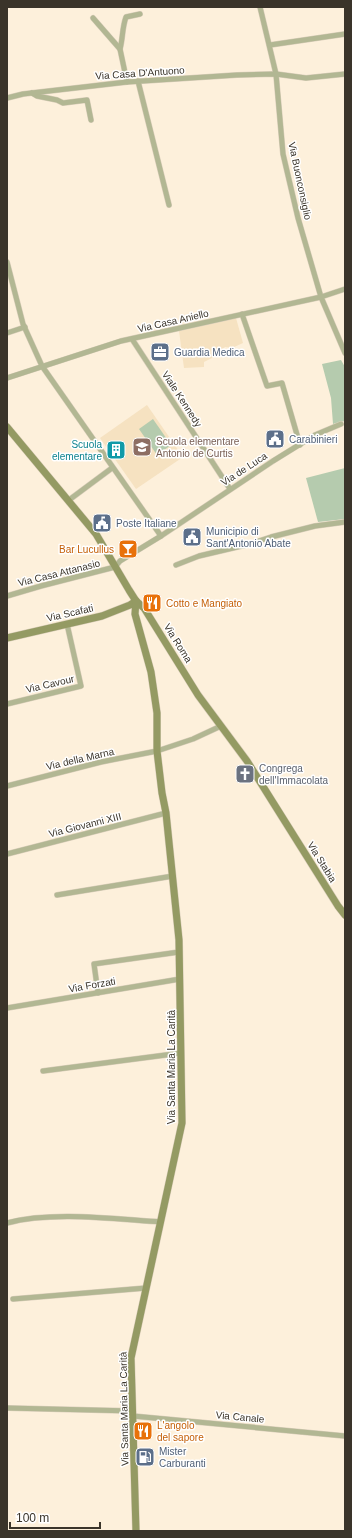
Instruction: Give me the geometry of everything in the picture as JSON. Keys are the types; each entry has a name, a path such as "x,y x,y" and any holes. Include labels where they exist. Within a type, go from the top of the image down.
{"street":[{"name":"Via Buonconsiglio","path":"260,7 276,74 283,154 298,218 321,297 345,352"},
{"path":"127,82 120,49 122,42 122,26 126,17 140,14"},
{"path":"93,18 120,49"},
{"path":"270,45 345,34"},
{"name":"Via Casa D'Antuono","path":"7,98 32,93 138,81 276,74 306,78 345,74"},
{"path":"138,81 169,204"},
{"path":"32,93 36,96 57,100 63,103 86,100 91,120"},
{"path":"7,262 25,327 42,366 161,536"},
{"name":"Via Casa Aniello","path":"7,378 132,339 321,297 345,289"},
{"path":"242,314 267,386 282,383 300,445"},
{"path":"7,333 25,327"},
{"name":"Viale Kennedy","path":"132,339 230,489"},
{"name":"Via de Luca","path":"115,567 120,561 161,536 230,489 316,435 341,424"},
{"name":"Via Roma","path":"7,427 96,534 136,601 144,608 198,695 247,761 283,818"},
{"path":"69,500 112,468"},
{"path":"176,565 199,556 250,544 271,537 315,526 345,522"},
{"name":"Via Casa Attanasio","path":"7,596 115,567"},
{"name":"Via Scafati","path":"7,638 102,616 130,605 136,601"},
{"name":"Via Santa Maria La Carità","path":"136,601 135,614 151,672 157,713 157,751 166,813 180,952 182,1123 132,1358 136,1531"},
{"name":"Via Cavour","path":"7,704 81,686 67,624"},
{"name":"Via della Marna","path":"7,786 101,762 157,751 193,739 221,726"},
{"name":"Via Giovanni XIII","path":"7,854 166,813"},
{"name":"Via Stabia","path":"283,818 345,915"},
{"path":"57,895 173,876"},
{"path":"98,993 94,964 180,952"},
{"name":"Via Forzati","path":"7,1008 180,979"},
{"path":"43,1071 181,1053"},
{"path":"7,1223 27,1219 60,1217 161,1222"},
{"path":"13,1299 146,1288"},
{"name":"Via Canale","path":"7,1408 133,1414 345,1436"}],"shaded area":[{"path":"236,318 243,343 232,348 225,347 216,356 204,362 204,367 184,368 179,331"},
{"name":"Scuola elementare Antonio de Curtis","path":"147,405 183,457 136,489 100,438"}],"green space":[{"path":"341,360 345,367 345,421 333,424 331,398 322,364"},
{"path":"153,419 171,445 157,455 139,429"},
{"path":"345,468 345,519 318,522 306,478"}],"place":[{"name":"Guardia Medica","path":"160,352"},
{"name":"Carabinieri","path":"275,439"},
{"name":"Scuola elementare Antonio de Curtis","path":"142,447"},
{"name":"Scuola elementare","path":"116,450"},
{"name":"Poste Italiane","path":"102,523"},
{"name":"Municipio di Sant'Antonio Abate","path":"192,537"},
{"name":"Bar Lucullus","path":"128,549"},
{"name":"Cotto e Mangiato","path":"152,603"},
{"name":"Congrega dell'Immacolata","path":"245,774"},
{"name":"L'angolo del sapore","path":"143,1431"},
{"name":"Mister Carburanti","path":"145,1457"}]}
